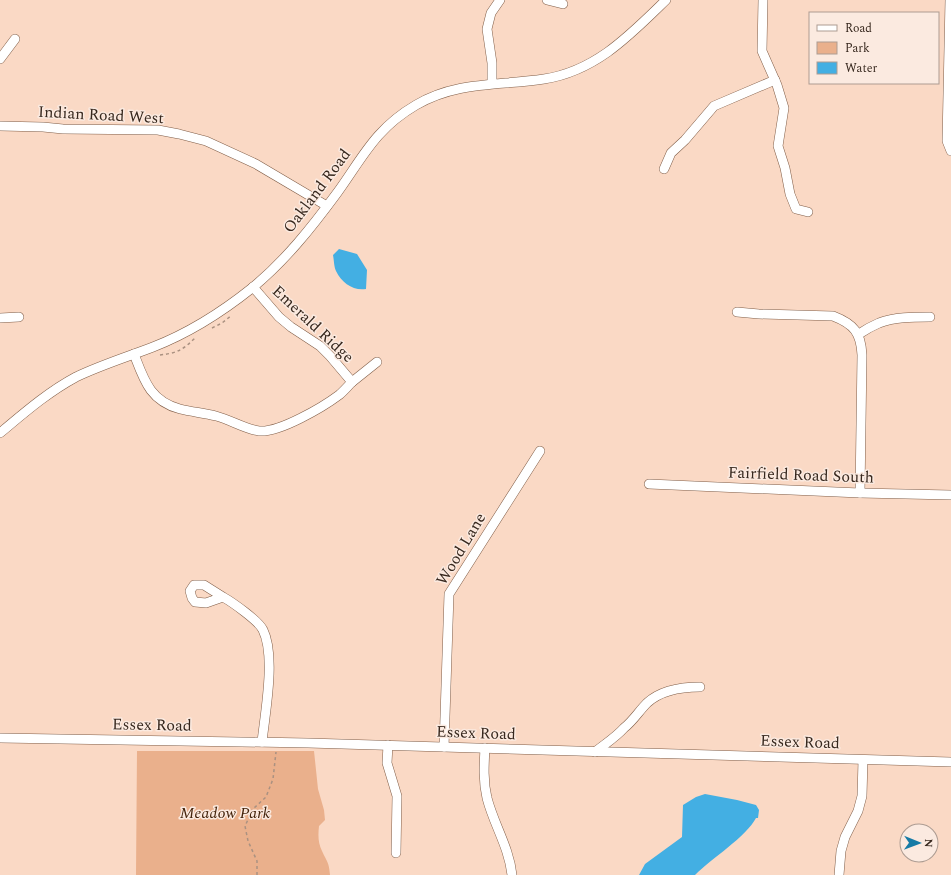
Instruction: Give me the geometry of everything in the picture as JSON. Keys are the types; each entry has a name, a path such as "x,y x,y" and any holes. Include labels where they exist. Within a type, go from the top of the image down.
{"street":[{"path":"492,84 492,63 487,29 491,13 500,0"},
{"path":"547,0 563,4"},
{"name":"Oakland Road","path":"0,433 54,390 102,365 154,346 196,326 216,314 253,287 298,243 327,206 373,140 394,119 437,94 457,88 545,79 567,73 605,55 623,41 666,0"},
{"path":"763,0 762,51 776,83 784,108 778,146 785,168 790,194 796,209 808,212"},
{"path":"950,0 947,141 951,151"},
{"path":"0,60 15,39"},
{"path":"664,170 671,153 685,140 714,106 776,83"},
{"name":"Indian Road West","path":"0,126 70,129 158,130 180,134 206,141 256,164 327,206"},
{"name":"Emerald Ridge","path":"253,287 279,317 291,327 320,346 352,382"},
{"path":"736,312 833,316 850,325 859,334 862,355 860,493"},
{"path":"0,318 20,317"},
{"path":"859,334 877,323 902,318 930,317"},
{"name":"Emerald Ridge","path":"134,354 147,386 167,405 216,416 251,429 261,431 281,427 323,406 340,394 352,382 377,362"},
{"name":"Wood Lane","path":"444,747 449,594 540,451"},
{"name":"Fairfield Road South","path":"649,484 860,493 951,495"},
{"path":"223,596 238,606 263,628 268,648 269,682 262,742"},
{"path":"595,752 624,729 648,702 672,690 683,687 700,687"},
{"name":"Essex Road","path":"0,738 276,742 951,762"},
{"path":"388,745 387,762 397,796 396,853"},
{"path":"485,748 484,771 486,792 492,813 510,857 512,875"},
{"path":"839,875 841,851 845,837 858,810 862,796 863,760"}],"path":[{"path":"211,328 222,323 236,312"},
{"path":"158,355 173,353 181,350 198,335"},
{"path":"257,875 257,861 248,841 245,826 253,809 266,796 273,779 276,742"}],"green space":[{"name":"Meadow Park","path":"137,751 314,751 318,789 324,810 325,820 319,826 318,833 321,848 328,865 330,875 136,875"}],"water":[{"path":"339,249 357,254 367,270 366,289 357,289 348,285 338,275 335,268 333,255"},
{"path":"705,794 756,805 759,810 758,818 756,818 745,833 695,875 639,875 645,864 682,837 683,805 696,797"}]}
